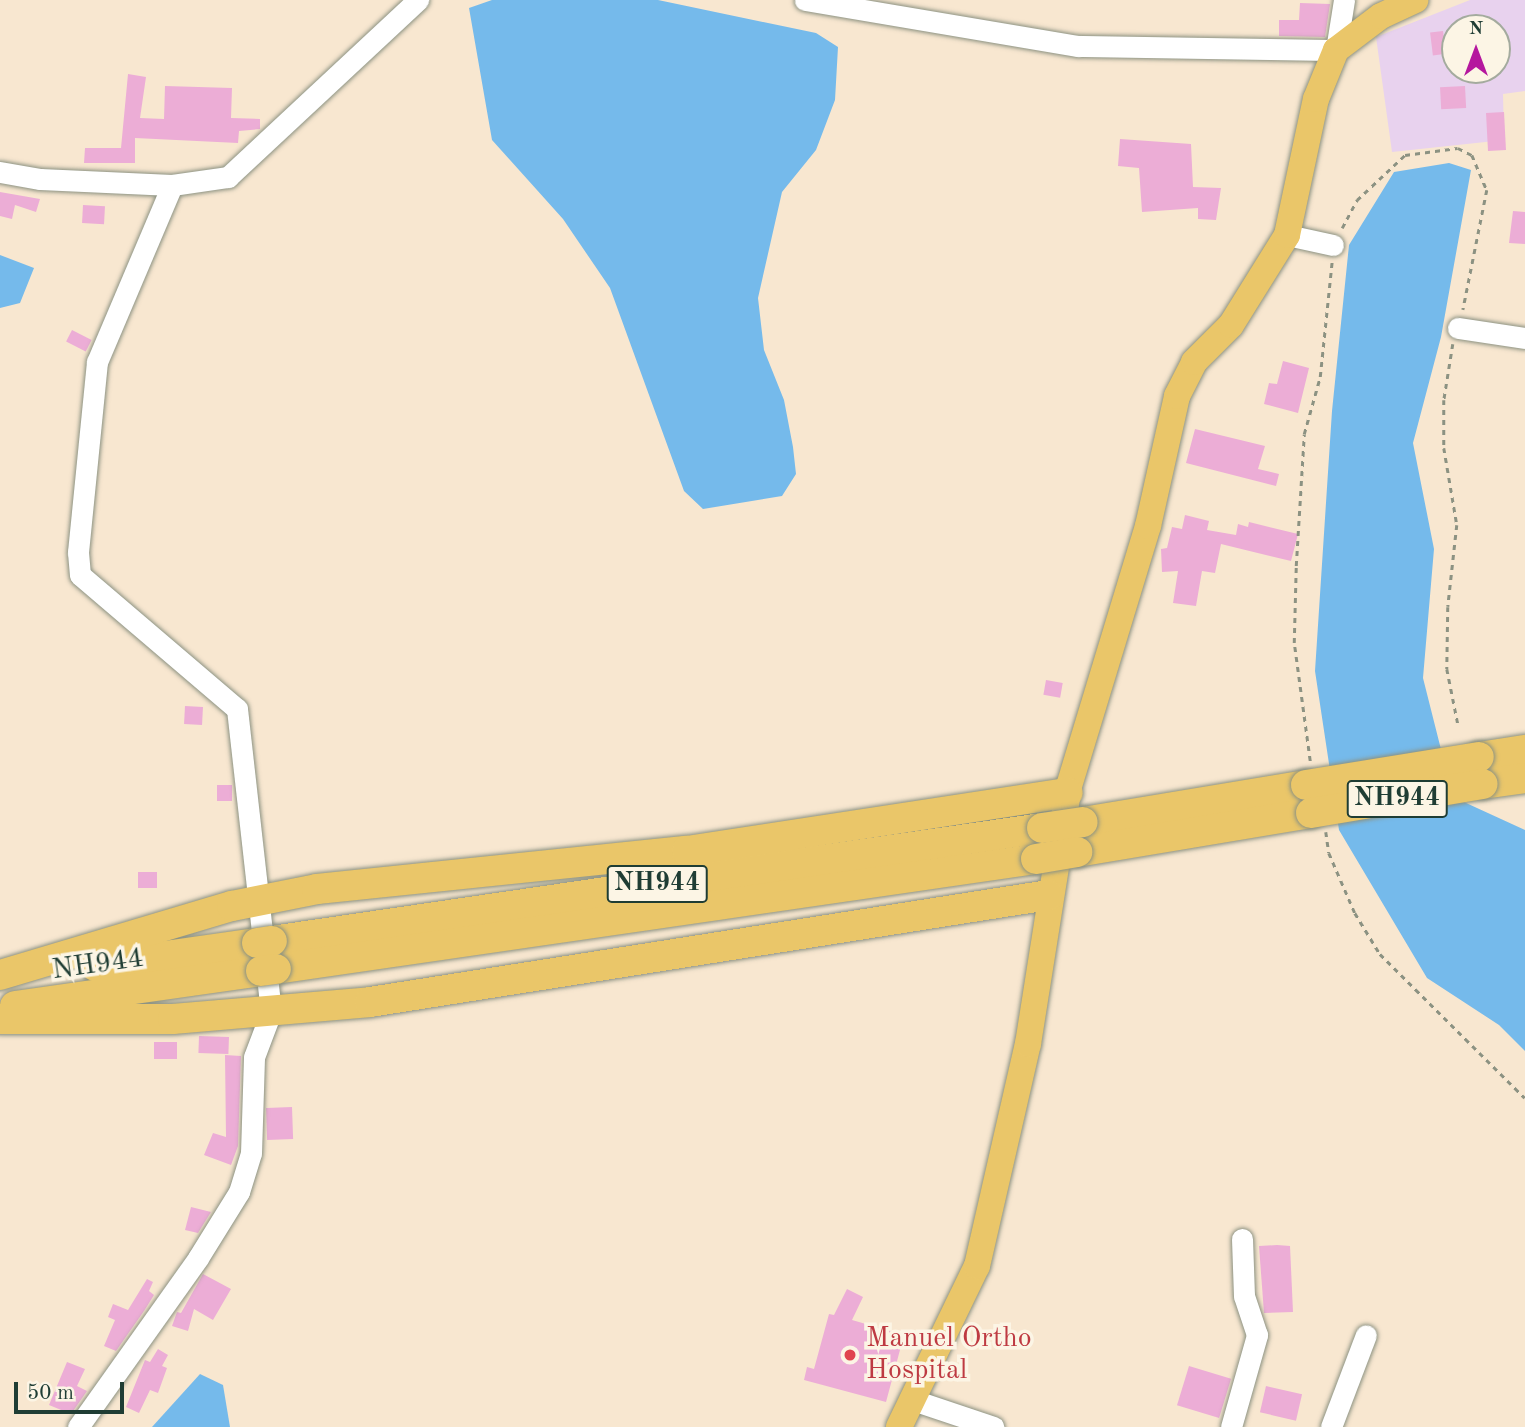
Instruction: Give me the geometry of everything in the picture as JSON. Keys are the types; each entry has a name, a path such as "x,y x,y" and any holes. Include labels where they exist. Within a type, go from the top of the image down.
{"highway":[{"name":"NH944","path":"0,1008 266,956 1042,828 1313,798 1481,771 1525,750"},
{"name":"NH944","path":"1481,771 1525,778"},
{"path":"0,977 259,900 317,889 687,851 1068,793"},
{"name":"NH944","path":"0,977 266,956 1037,859 1313,798"},
{"path":"0,1019 160,1020 271,1012 481,986 1049,895"}],"main road":[{"path":"899,1427 910,1399 977,1266 1028,1044 1049,895 1068,793 1148,526 1177,396 1194,362 1231,325 1287,235 1316,99 1336,50 1381,16 1416,0"}],"street":[{"path":"0,172 40,179 172,185 228,177 418,0"},
{"path":"805,0 1078,46 1336,50 1344,0"},
{"path":"78,1427 198,1258 239,1192 251,1153 254,1057 271,1012 237,709 80,575 78,552 97,362 172,185"},
{"path":"1287,235 1333,245"},
{"path":"1458,328 1525,338"},
{"path":"1231,1427 1257,1335 1244,1296 1242,1239"},
{"path":"1331,1427 1366,1335"},
{"path":"910,1399 993,1427"}],"path":[{"path":"1458,724 1447,668 1448,607 1457,525 1444,448 1444,400 1487,190 1472,155 1458,149 1405,155 1357,200 1333,245 1328,326 1304,434 1294,643 1313,798 1329,853 1354,914 1380,954 1525,1098"}],"shaded area":[{"path":"1470,0 1525,0 1525,91 1503,94 1504,140 1392,152 1376,37"}],"water":[{"path":"492,0 658,0 816,33 838,47 835,100 816,150 782,192 758,298 764,350 784,400 793,447 796,474 782,496 703,509 684,491 610,288 563,219 492,140 469,8"},
{"path":"1449,163 1471,170 1441,337 1413,443 1434,549 1423,678 1453,797 1525,830 1525,1051 1499,1025 1427,978 1339,830 1315,671 1332,411 1349,245 1394,172"},
{"path":"0,255 34,268 20,303 0,308"},
{"path":"200,1374 223,1385 230,1427 152,1427"}],"building":[{"path":"1300,3 1330,4 1325,37 1279,36 1279,20 1299,20"},
{"path":"1441,31 1441,54 1433,55 1430,33"},
{"path":"128,74 146,77 140,118 164,119 165,86 232,88 231,118 260,119 260,129 239,131 238,143 135,138 135,163 84,163 85,148 121,148"},
{"path":"1465,86 1466,108 1441,109 1440,87"},
{"path":"1504,112 1506,150 1488,151 1486,113"},
{"path":"1120,139 1191,144 1193,187 1221,188 1216,220 1198,219 1198,208 1142,212 1139,168 1118,166"},
{"path":"0,192 40,199 36,212 15,205 12,219 0,216"},
{"path":"83,205 105,206 104,224 82,223"},
{"path":"1513,211 1525,212 1525,244 1509,243"},
{"path":"72,330 92,340 86,352 66,342"},
{"path":"1283,361 1309,368 1298,413 1264,404 1269,383 1277,384"},
{"path":"1195,429 1265,446 1258,469 1279,474 1276,486 1186,463"},
{"path":"1185,515 1209,521 1207,530 1236,535 1238,524 1248,527 1249,522 1298,534 1291,561 1221,544 1215,573 1202,571 1196,606 1173,603 1178,571 1162,572 1161,549 1167,548 1172,527 1182,529"},
{"path":"1046,680 1063,683 1060,698 1043,695"},
{"path":"185,706 203,707 202,725 184,724"},
{"path":"217,785 232,785 232,801 217,801"},
{"path":"138,872 157,872 157,888 138,888"},
{"path":"199,1036 229,1037 228,1054 198,1053"},
{"path":"154,1042 177,1042 177,1059 154,1059"},
{"path":"225,1055 241,1056 238,1146 231,1165 204,1155 213,1133 226,1137"},
{"path":"292,1107 293,1139 267,1140 266,1108"},
{"path":"191,1207 211,1212 198,1233 185,1230"},
{"path":"1259,1246 1290,1246 1293,1312 1264,1313"},
{"path":"203,1274 231,1289 213,1320 194,1309 188,1331 172,1326 177,1312 181,1313"},
{"path":"147,1279 153,1282 149,1291 154,1295 144,1311 116,1351 104,1346 115,1320 108,1317 113,1304 128,1310"},
{"name":"Manuel Ortho Hospital","path":"847,1289 863,1297 852,1320 904,1335 886,1402 804,1380 807,1367 814,1369 829,1314 834,1315"},
{"path":"158,1349 168,1355 162,1366 167,1368 158,1393 150,1390 139,1413 126,1407 145,1360 150,1362"},
{"path":"67,1362 85,1369 77,1386 87,1391 71,1414 49,1405"},
{"path":"1189,1366 1231,1379 1219,1418 1177,1405"},
{"path":"1266,1386 1302,1394 1296,1421 1260,1412"}],"place":[{"name":"Manuel Ortho Hospital","path":"850,1355"}]}
